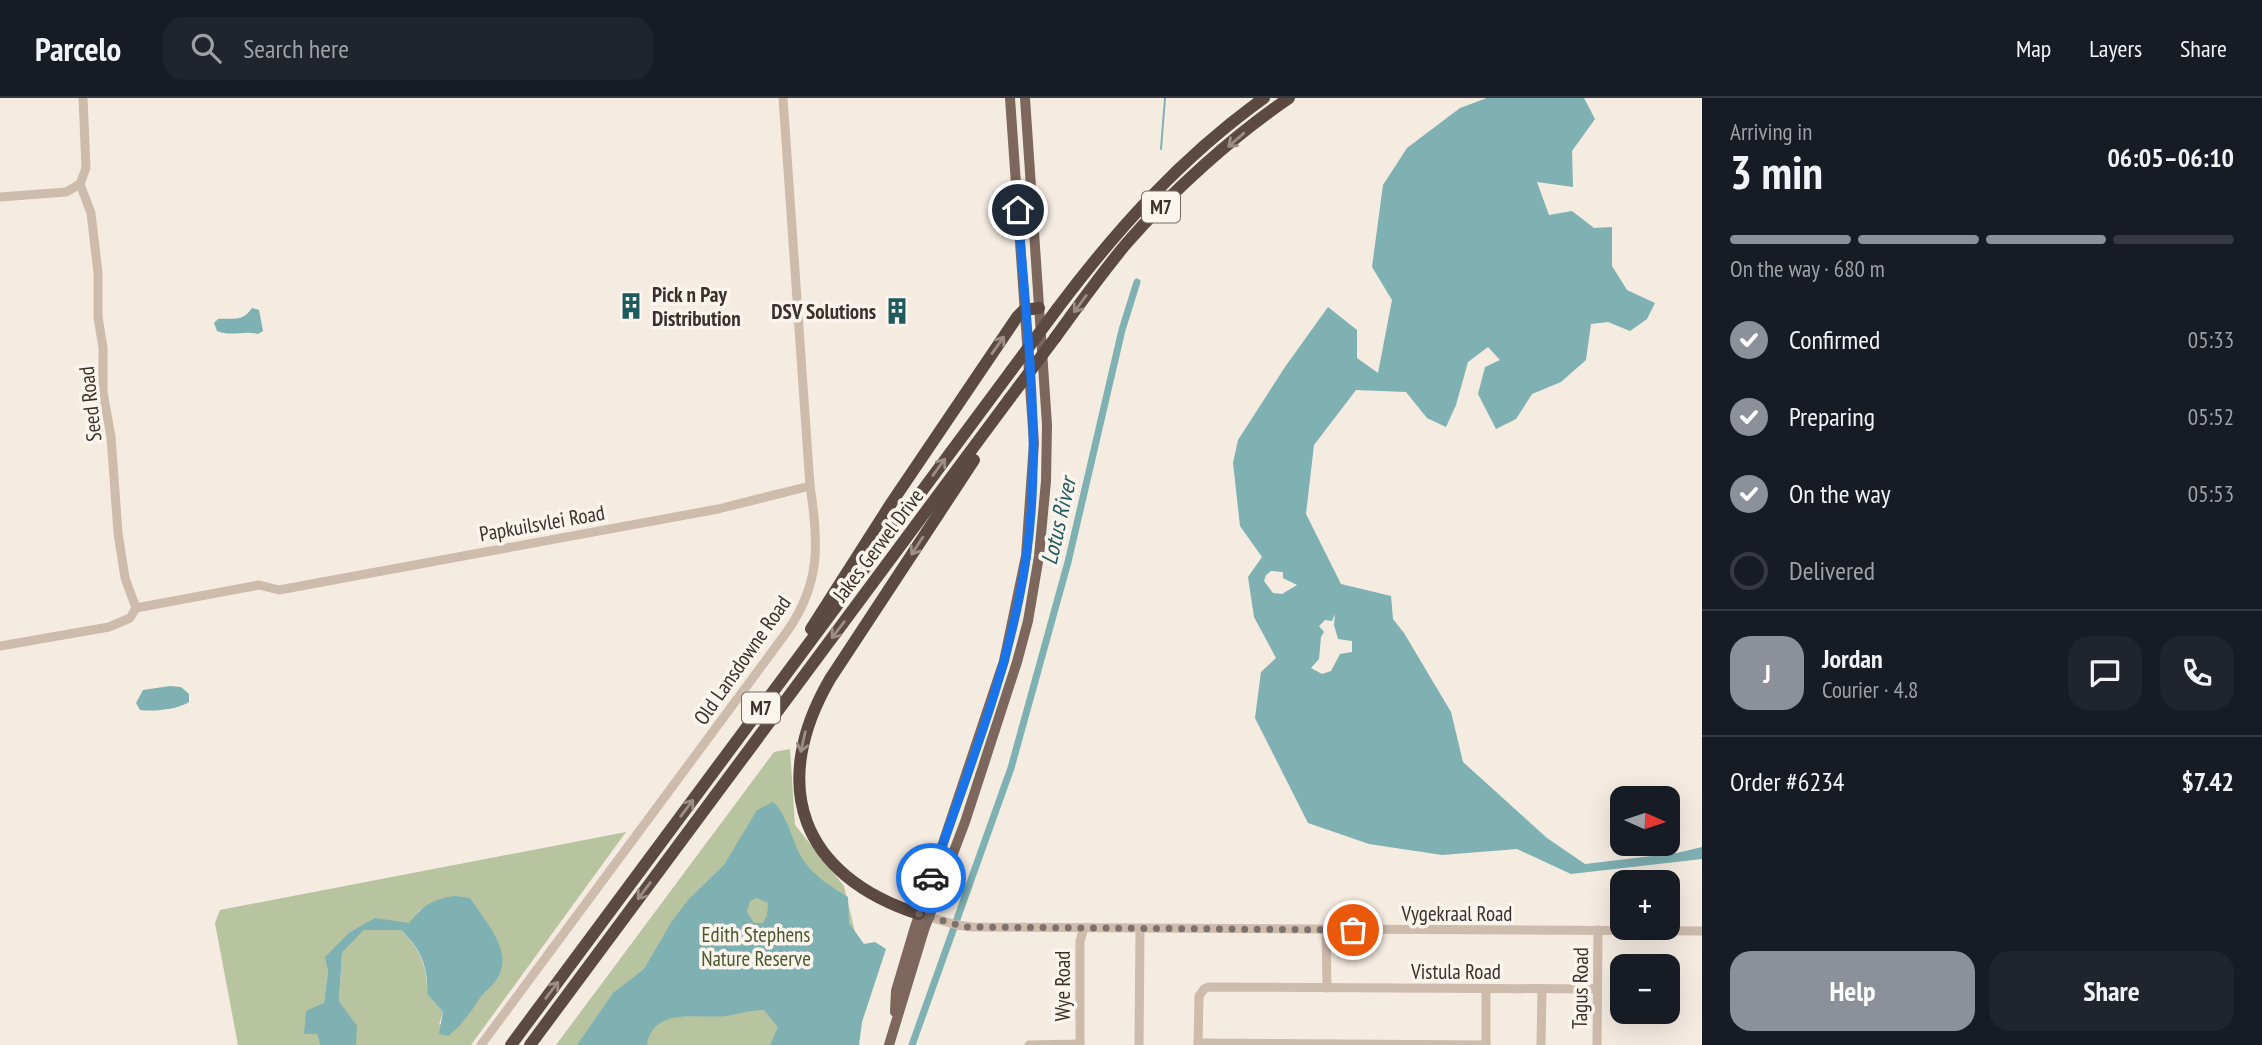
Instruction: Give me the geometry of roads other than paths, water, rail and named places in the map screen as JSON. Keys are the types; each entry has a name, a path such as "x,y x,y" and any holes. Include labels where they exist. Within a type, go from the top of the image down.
{"highway":[{"name":"Jakes Gerwel Drive","path":"511,1045 1116,232 1183,163 1264,98"},
{"name":"Jakes Gerwel Drive","path":"530,1045 1125,245 1193,177 1289,98"},
{"path":"754,718 892,502 995,349 1024,310 1039,308"},
{"path":"924,916 885,902 860,888 833,865 814,838 802,808 800,758 810,718 830,678 976,456 1008,402"}],"main road":[{"path":"924,916 1000,673 1022,583 1031,512 1034,443 1010,98"},
{"path":"889,1045 893,1032 896,991 924,916 965,822 1020,652 1034,585 1044,513 1047,444 1026,98"}],"street":[{"path":"0,197 66,192 80,184 86,168 83,98"},
{"name":"Old Lansdowne Road","path":"481,1045 796,620 807,597 816,563 817,538 810,486 783,98"},
{"name":"Seed Road","path":"80,184 90,213 97,273 98,317 103,348 103,392 111,437 119,542 125,578 136,608"},
{"name":"Papkuilsvlei Road","path":"136,608 259,585 279,590 718,509 810,486"},
{"path":"0,646 109,627 130,618 136,608"},
{"name":"Vygekraal Road","path":"924,916 953,925 1084,928 1702,931"},
{"name":"Wye Road","path":"1080,1044 1080,941 1084,928"},
{"path":"1139,1045 1140,929"},
{"path":"1326,930 1327,988"},
{"name":"Tagus Road","path":"1597,1045 1598,930"},
{"name":"Vistula Road","path":"1198,1044 1199,996 1204,989 1597,989"},
{"path":"1198,1044 1486,1045 1486,989"},
{"path":"1541,1045 1542,989"},
{"path":"1029,1045 1080,1044"}],"water":[{"path":"1487,98 1584,98 1595,119 1572,151 1573,187 1537,182 1549,215 1572,211 1594,228 1612,227 1612,266 1627,290 1655,303 1647,319 1630,331 1608,322 1591,324 1586,360 1561,382 1532,394 1516,419 1496,429 1478,394 1485,367 1500,360 1488,347 1468,362 1456,405 1446,427 1427,418 1406,392 1356,390 1314,445 1306,514 1341,584 1391,596 1393,619 1451,712 1463,762 1547,838 1585,864 1652,856 1680,856 1680,852 1702,847 1702,859 1571,874 1517,849 1442,855 1369,844 1308,823 1255,718 1261,672 1276,658 1254,617 1248,577 1262,557 1240,526 1233,463 1238,440 1328,307 1357,330 1357,358 1378,373 1392,300 1372,267 1383,185 1407,148 1460,108","holes":["1271,571 1283,572 1283,578 1297,585 1282,594 1273,593 1264,581 1266,575","1335,614 1334,625 1338,639 1352,641 1352,652 1340,654 1331,671 1322,674 1311,668 1319,659 1324,632 1319,626 1325,620 1332,621"]},
{"path":"252,308 259,310 263,331 258,334 217,331 214,323 218,319 241,317"},
{"path":"181,687 189,694 189,702 166,709 140,710 136,703 143,690"},
{"name":"Edith Stephens Nature Reserve","path":"773,802 779,808 808,867 824,882 848,897 849,923 864,944 875,942 886,949 862,1022 859,1045 770,1045 778,1027 764,1010 726,1016 667,1019 658,1024 651,1033 647,1045 577,1045 613,993 644,969 672,921 689,899 724,865 757,810","holes":["757,898 768,903 767,916 763,923 754,923 747,912 750,901"]},
{"path":"455,896 470,898 489,925 500,946 502,967 496,980 453,1032 448,1036 439,1034 443,1012 427,994 425,967 408,937 401,930 364,930 342,953 339,1001 357,1026 356,1045 320,1045 317,1034 304,1034 306,1011 324,1003 328,971 325,957 350,932 375,918 409,923 429,904"}],"waterway":[{"path":"1161,149 1165,98"},
{"name":"Lotus River","path":"912,1045 1011,768 1068,562 1122,330 1137,282"}],"place":[{"name":"Pick n Pay Distribution","path":"631,306"},
{"name":"DSV Solutions","path":"897,311"}]}
